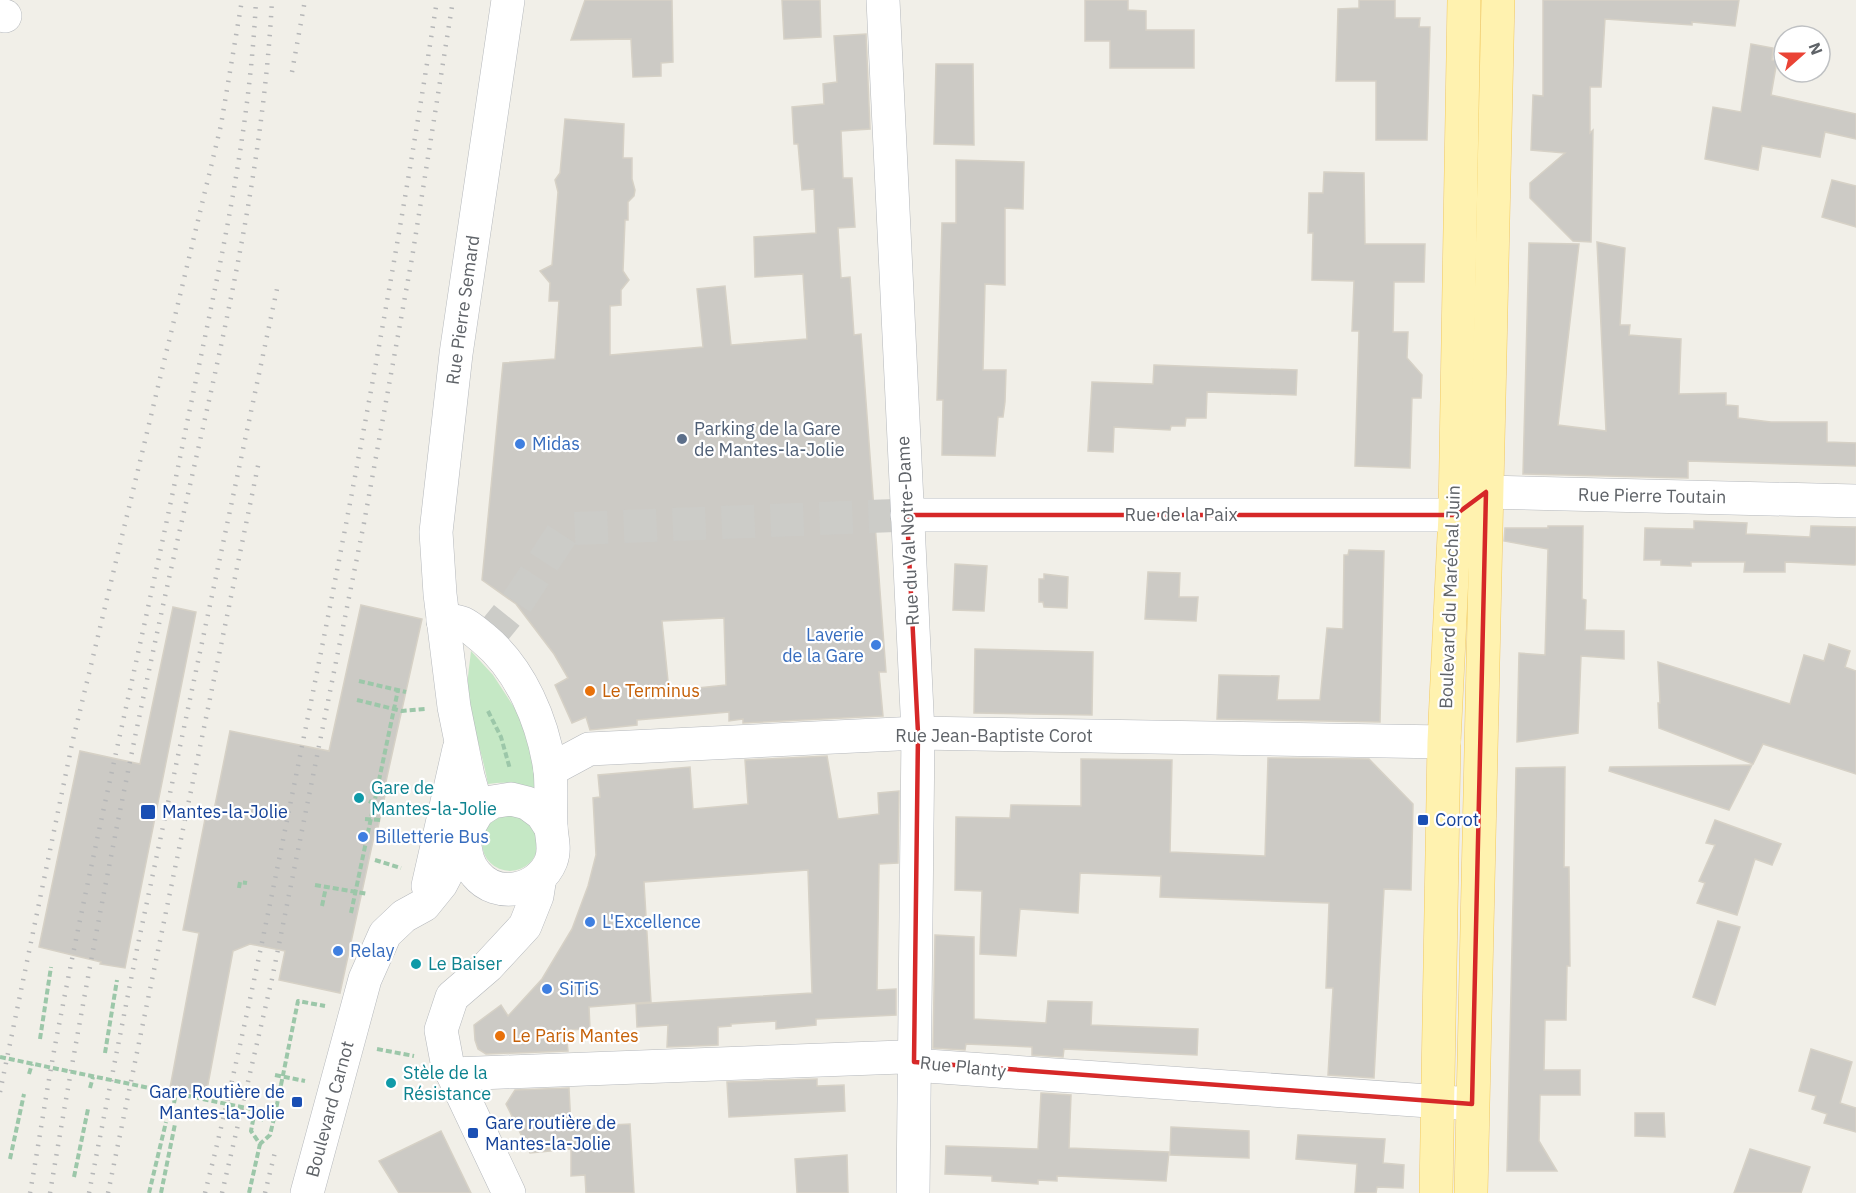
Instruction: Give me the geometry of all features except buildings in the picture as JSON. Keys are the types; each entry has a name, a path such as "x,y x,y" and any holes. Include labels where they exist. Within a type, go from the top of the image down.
{"main road":[{"name":"Boulevard du Maréchal Juin","path":"1436,1193 1444,742 1455,515 1464,0"},
{"name":"Boulevard du Maréchal Juin","path":"1471,1193 1498,0"}],"street":[{"name":"Rue Pierre Semard","path":"460,741 443,621 436,556 436,532 456,354 508,0"},
{"name":"Rue du Val Notre-Dame","path":"883,0 918,734 913,1193"},
{"path":"1455,515 1486,492"},
{"name":"Rue Pierre Toutain","path":"1486,492 1856,501"},
{"name":"Rue de la Paix","path":"907,514 1455,515"},
{"path":"443,621 462,622 494,648 507,662 540,726 550,770 551,828 554,848 550,862 540,877 526,886 513,890 491,886 476,875 467,861 464,840"},
{"name":"Rue Jean-Baptiste Corot","path":"550,770 589,748 918,734 1444,742"},
{"path":"460,741 478,811"},
{"path":"424,905 460,741"},
{"path":"424,905 448,873 478,811 492,802 511,800 527,803 542,814 551,828"},
{"path":"509,1193 450,1068 441,1030 452,997 488,966 525,926 537,896 540,877"},
{"name":"Boulevard Carnot","path":"307,1193 364,979 385,934 404,916 424,905"},
{"name":"Rue Planty","path":"450,1068 902,1057 927,1066 1472,1104"}],"path":[{"path":"359,681 406,692"},
{"path":"351,913 370,820 373,792 398,690"},
{"path":"357,700 402,711"},
{"path":"484,703 501,737 510,772 550,770"},
{"path":"373,792 386,794"},
{"path":"371,803 383,807"},
{"path":"365,819 380,820"},
{"path":"375,860 407,870"},
{"path":"238,888 240,882 247,883"},
{"path":"315,885 368,894"},
{"path":"322,906 326,886"},
{"path":"40,1039 51,967"},
{"path":"105,1053 117,980"},
{"path":"249,1193 260,1144 270,1135 298,1001 316,1004"},
{"path":"375,1049 450,1068"},
{"path":"0,1057 275,1114"},
{"path":"29,1074 32,1064"},
{"path":"275,1075 301,1080"},
{"path":"90,1088 93,1077"},
{"path":"174,1103 176,1093"},
{"path":"10,1159 24,1094"},
{"path":"74,1177 88,1109"},
{"path":"255,1110 251,1131 260,1144"},
{"path":"261,1121 263,1111"},
{"path":"149,1193 166,1122"},
{"path":"161,1193 175,1124"}],"highlighted area":[{"path":"1486,492 1472,1104 914,1062 918,733 907,515 1455,515"}],"green space":[{"path":"471,651 493,675 523,721 540,791 514,783 488,784 469,700 468,679"},
{"path":"510,815 521,817 530,823 536,832 538,843 536,854 530,863 521,869 510,871 499,869 490,863 484,854 482,843 484,832 490,823 499,817"}],"tunnel":[{"path":"486,641 516,604 565,529 907,515"}],"railway":[{"path":"0,1092 72,744 221,125 242,0"},
{"path":"30,1193 51,1067 74,951 170,507 229,218 246,110 256,0"},
{"path":"50,1193 95,938 129,769 238,260 260,130 272,0"},
{"path":"292,72 305,0"},
{"path":"205,1193 256,973 338,564 390,283 437,0"},
{"path":"222,1193 272,979 364,523 412,258 453,0"},
{"path":"89,1193 137,949 277,289"},
{"path":"108,1193 259,461"},
{"path":"265,1193 276,1148"}],"place":[{"name":"Parking de la Gare de Mantes-la-Jolie","path":"682,439"},
{"name":"Midas","path":"520,444"},
{"name":"Laverie de la Gare","path":"876,645"},
{"name":"Le Terminus","path":"590,691"},
{"name":"Gare de Mantes-la-Jolie","path":"359,798"},
{"name":"Mantes-la-Jolie","path":"148,812"},
{"name":"Corot","path":"1423,820"},
{"name":"Billetterie Bus","path":"363,837"},
{"name":"L'Excellence","path":"590,922"},
{"name":"Relay","path":"338,951"},
{"name":"Le Baiser","path":"416,964"},
{"name":"SiTiS","path":"547,989"},
{"name":"Le Paris Mantes","path":"500,1036"},
{"name":"Stèle de la Résistance","path":"391,1083"},
{"name":"Gare Routière de Mantes-la-Jolie","path":"297,1102"},
{"name":"Gare routière de Mantes-la-Jolie","path":"473,1133"}]}
